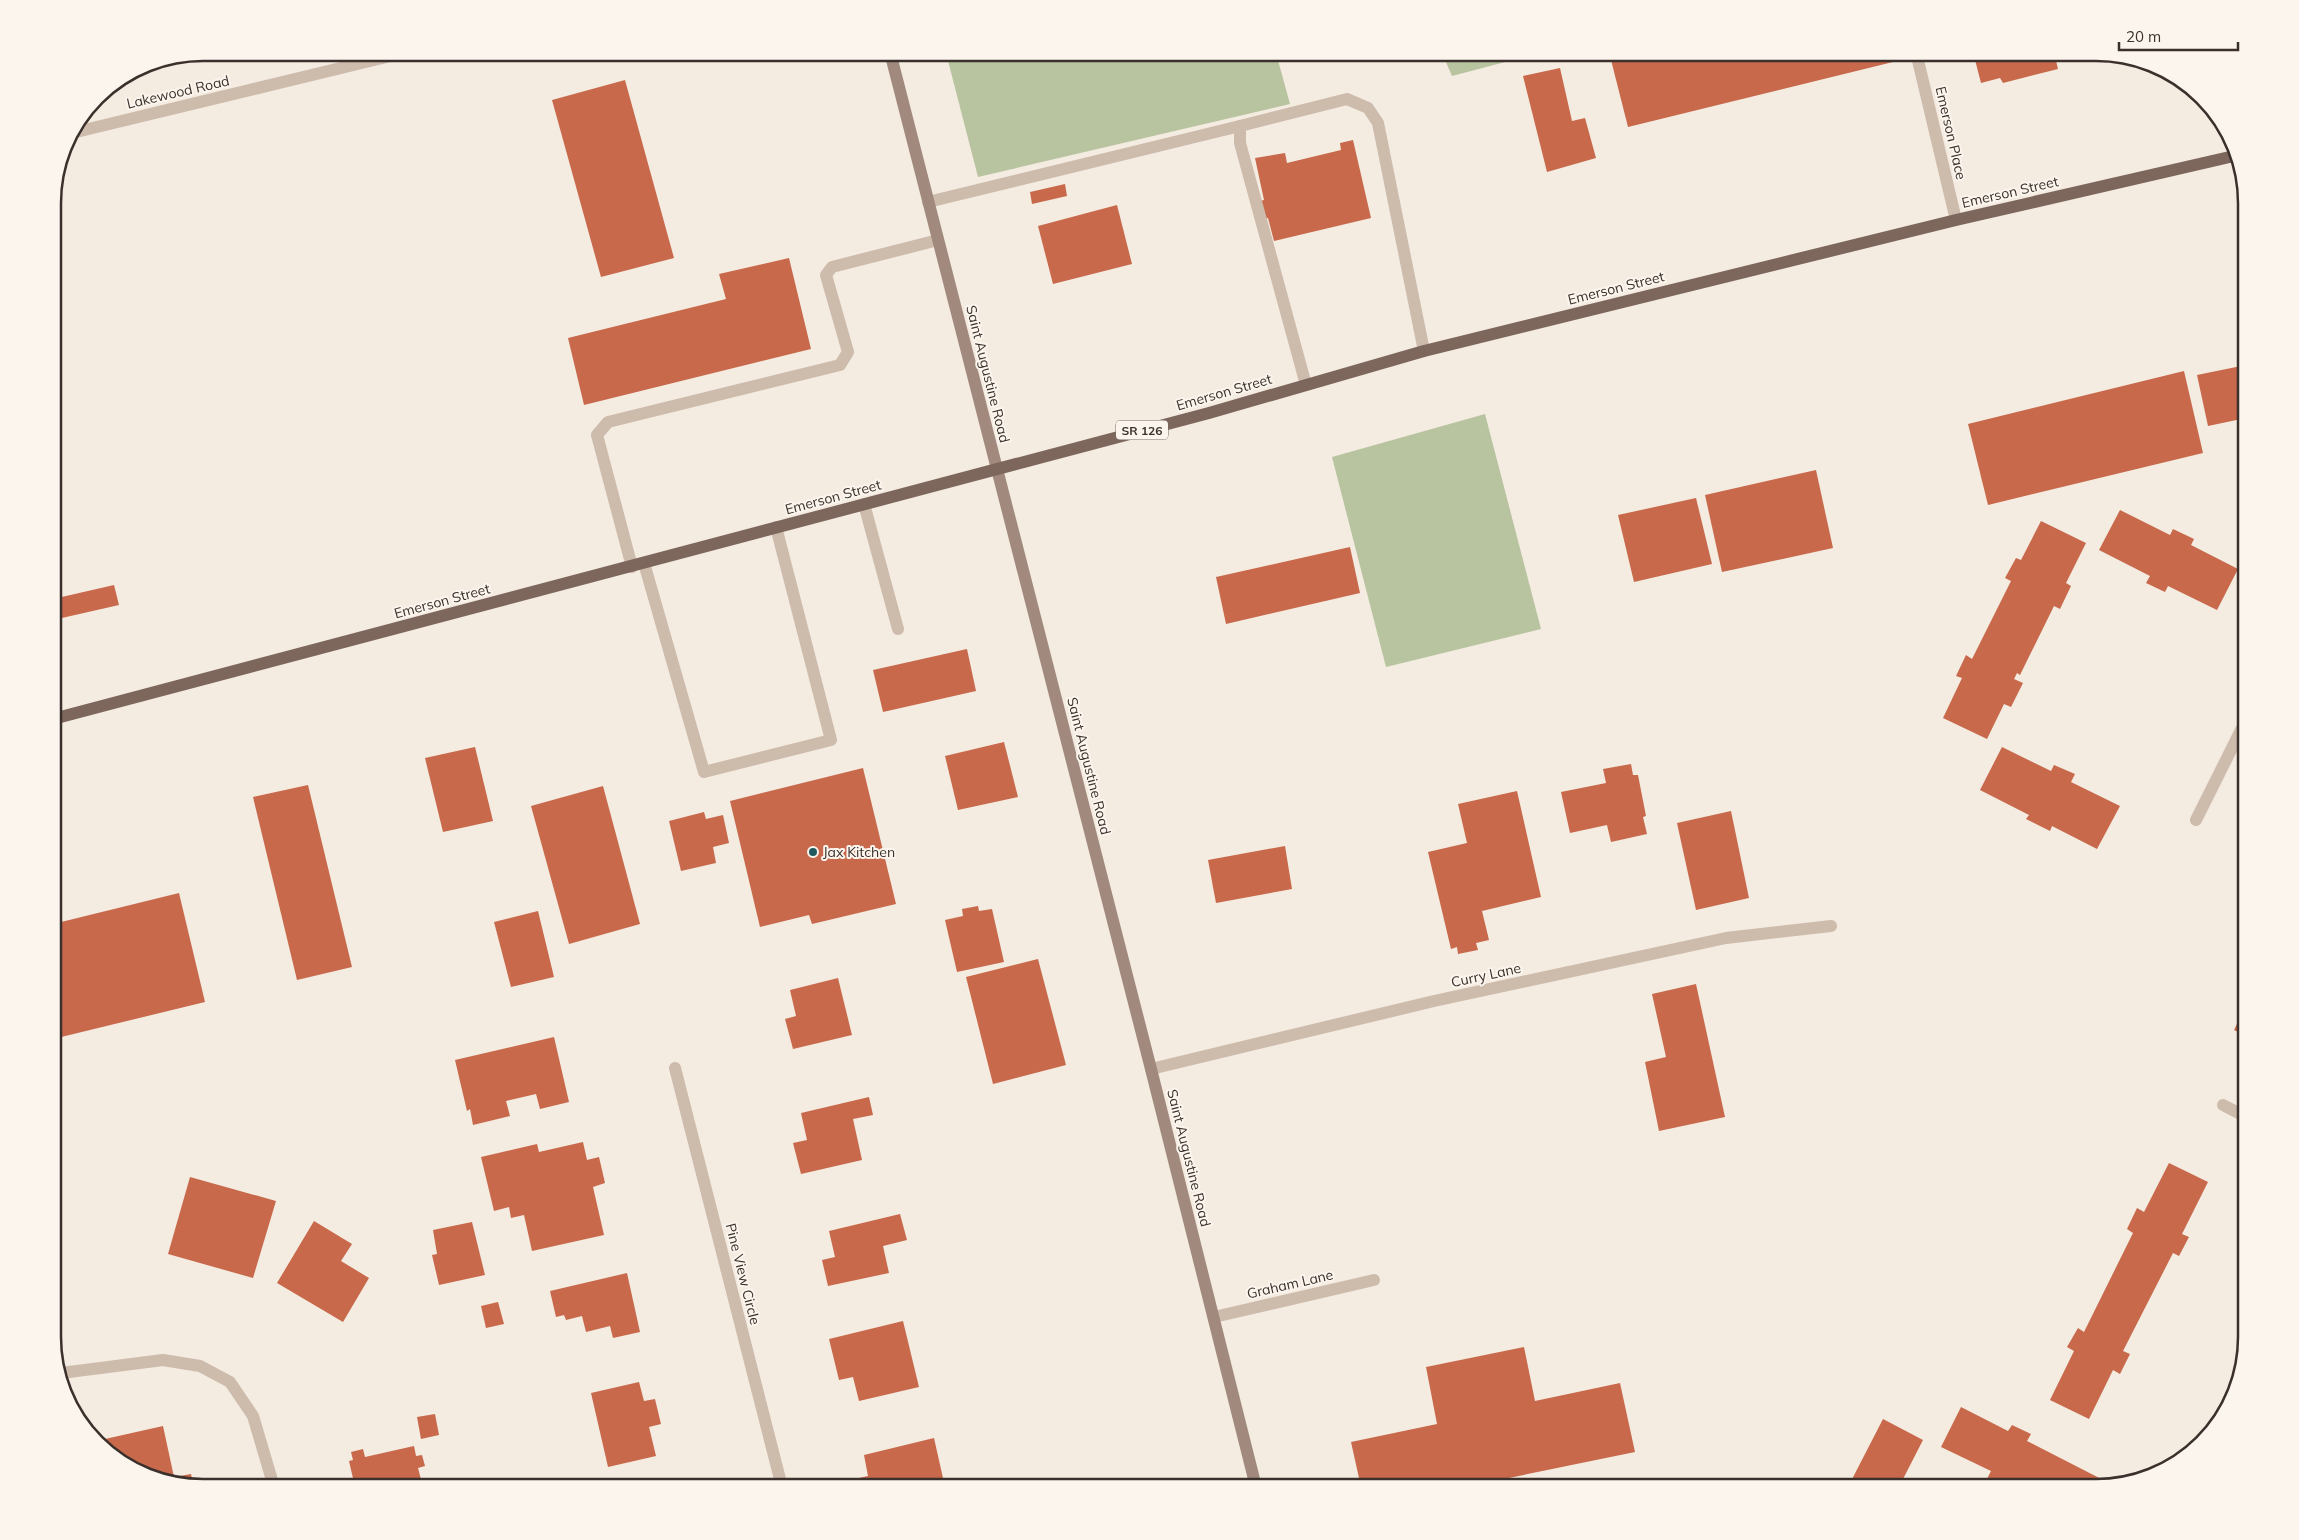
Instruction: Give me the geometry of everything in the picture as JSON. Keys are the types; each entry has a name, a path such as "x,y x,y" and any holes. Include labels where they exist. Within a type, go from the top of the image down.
{"main road":[{"name":"Saint Augustine Road","path":"892,61 1151,1068 1254,1479"},
{"name":"Emerson Street","path":"62,717 996,469 1424,351 1956,220 2230,157"}],"street":[{"name":"Lakewood Road","path":"81,131 370,61"},
{"name":"Emerson Place","path":"1918,61 1956,220"},
{"path":"928,202 1347,99 1368,108 1378,123 1424,351"},
{"path":"1240,126 1240,143 1306,385"},
{"path":"776,527 831,740 704,772 597,435 608,422 840,364 848,352 826,275 832,267 938,240"},
{"path":"864,504 898,629"},
{"path":"2196,820 2238,736"},
{"name":"Curry Lane","path":"1151,1068 1434,1001 1726,938 1831,926"},
{"name":"Pine View Circle","path":"675,1068 780,1479"},
{"path":"2223,1105 2238,1113"},
{"name":"Graham Lane","path":"1214,1317 1374,1280"},
{"path":"66,1373 162,1360 200,1366 230,1382 252,1416 271,1479"}],"green space":[{"path":"948,61 1278,61 1290,104 978,177"},
{"path":"1445,61 1509,61 1452,76"},
{"path":"1485,414 1541,629 1386,667 1332,457"}],"building":[{"path":"1611,61 1897,61 1628,127"},
{"path":"1975,61 2056,61 2058,69 2003,83 2000,78 1981,83"},
{"path":"1560,68 1572,121 1585,118 1596,158 1547,172 1523,76"},
{"path":"625,80 674,258 601,277 552,100"},
{"path":"1353,140 1371,218 1274,241 1268,218 1264,219 1260,201 1264,200 1255,158 1285,153 1287,163 1341,150 1340,143"},
{"path":"1065,184 1067,196 1032,204 1030,192"},
{"path":"1117,205 1132,264 1053,284 1038,226"},
{"path":"789,258 811,349 584,405 568,338 726,299 719,274"},
{"path":"2238,367 2238,420 2208,426 2197,375"},
{"path":"2184,371 2203,453 1988,505 1968,424"},
{"path":"1816,470 1833,548 1722,572 1705,495"},
{"path":"1696,498 1712,564 1634,582 1618,515"},
{"path":"2120,510 2170,535 2173,529 2194,539 2191,545 2238,569 2217,610 2168,586 2165,592 2146,583 2150,576 2099,550"},
{"path":"2041,521 2086,543 2066,583 2071,586 2060,609 2054,606 2020,675 2017,673 2014,679 2023,683 2011,707 2004,704 1987,739 1943,718 1962,678 1956,676 1966,655 1972,659 2011,581 2005,578 2016,558 2021,560"},
{"path":"1350,547 1360,593 1226,624 1216,577"},
{"path":"114,585 119,605 62,618 62,597"},
{"path":"967,649 976,691 883,712 873,670"},
{"path":"1004,742 1018,797 958,810 945,756"},
{"path":"475,747 493,821 443,832 425,758"},
{"path":"2002,747 2051,771 2054,765 2075,774 2071,782 2120,806 2097,849 2052,826 2050,831 2026,819 2029,815 1980,790"},
{"path":"1631,764 1633,775 1638,775 1646,816 1643,817 1647,834 1611,842 1607,825 1570,833 1561,792 1606,783 1603,769"},
{"name":"Jax Kitchen","path":"863,768 896,904 812,924 809,915 760,927 730,801"},
{"path":"308,785 352,967 297,980 253,797"},
{"path":"603,786 640,924 569,944 531,806"},
{"path":"1517,791 1541,897 1482,911 1489,940 1476,943 1478,950 1458,954 1457,947 1451,949 1428,852 1467,843 1458,804"},
{"path":"1731,811 1749,898 1696,910 1677,823"},
{"path":"704,812 706,819 723,815 729,843 713,847 716,863 681,871 669,821"},
{"path":"1285,846 1292,889 1216,903 1208,860"},
{"path":"179,893 205,1002 62,1037 62,922"},
{"path":"978,906 979,911 992,909 1004,962 957,972 945,920 963,916 962,909"},
{"path":"538,911 554,977 511,987 494,922"},
{"path":"1038,959 1066,1065 993,1084 966,977"},
{"path":"838,978 852,1035 793,1049 785,1019 796,1016 790,990"},
{"path":"1696,984 1725,1117 1659,1131 1645,1062 1666,1057 1652,994"},
{"path":"2238,1022 2238,1032 2234,1030"},
{"path":"554,1037 569,1102 540,1109 536,1094 506,1101 510,1116 473,1125 470,1109 467,1111 455,1060"},
{"path":"869,1097 873,1115 853,1119 862,1160 801,1174 793,1143 807,1140 801,1113"},
{"path":"583,1142 587,1160 599,1157 605,1183 593,1187 604,1235 532,1251 524,1215 511,1218 509,1207 494,1211 481,1157 537,1144 539,1152"},
{"path":"2169,1163 2208,1182 2182,1234 2189,1237 2179,1256 2173,1253 2123,1351 2130,1354 2120,1374 2113,1370 2089,1419 2050,1400 2074,1351 2067,1347 2078,1328 2084,1332 2133,1233 2127,1229 2137,1208 2144,1212"},
{"path":"190,1177 276,1201 253,1278 168,1254"},
{"path":"900,1214 907,1240 883,1246 889,1273 828,1286 822,1260 835,1257 829,1231"},
{"path":"314,1221 352,1244 341,1261 369,1278 343,1322 277,1283"},
{"path":"472,1222 485,1275 439,1285 432,1255 437,1254 433,1230"},
{"path":"627,1273 640,1332 613,1338 610,1326 586,1332 582,1316 566,1320 564,1315 556,1317 550,1291"},
{"path":"498,1302 504,1324 486,1328 481,1306"},
{"path":"903,1321 919,1387 859,1401 853,1377 839,1380 829,1339"},
{"path":"1524,1347 1535,1401 1620,1383 1635,1452 1504,1479 1359,1479 1351,1442 1437,1424 1426,1367"},
{"path":"639,1382 644,1401 655,1399 661,1424 649,1427 656,1456 608,1467 591,1393"},
{"path":"1961,1407 2008,1431 2012,1425 2031,1434 2027,1441 2101,1479 1987,1479 1991,1471 1941,1447"},
{"path":"435,1414 439,1435 421,1439 417,1417"},
{"path":"1883,1419 1923,1440 1903,1479 1852,1479"},
{"path":"163,1426 174,1476 140,1464 124,1455 105,1439"},
{"path":"934,1438 943,1479 854,1479 868,1476 864,1455"},
{"path":"414,1446 416,1456 422,1455 425,1466 418,1468 421,1479 353,1479 349,1461 353,1460 351,1452 363,1449 365,1457"},
{"path":"191,1474 192,1478 178,1476"}],"place":[{"name":"Jax Kitchen","path":"813,852"}]}
